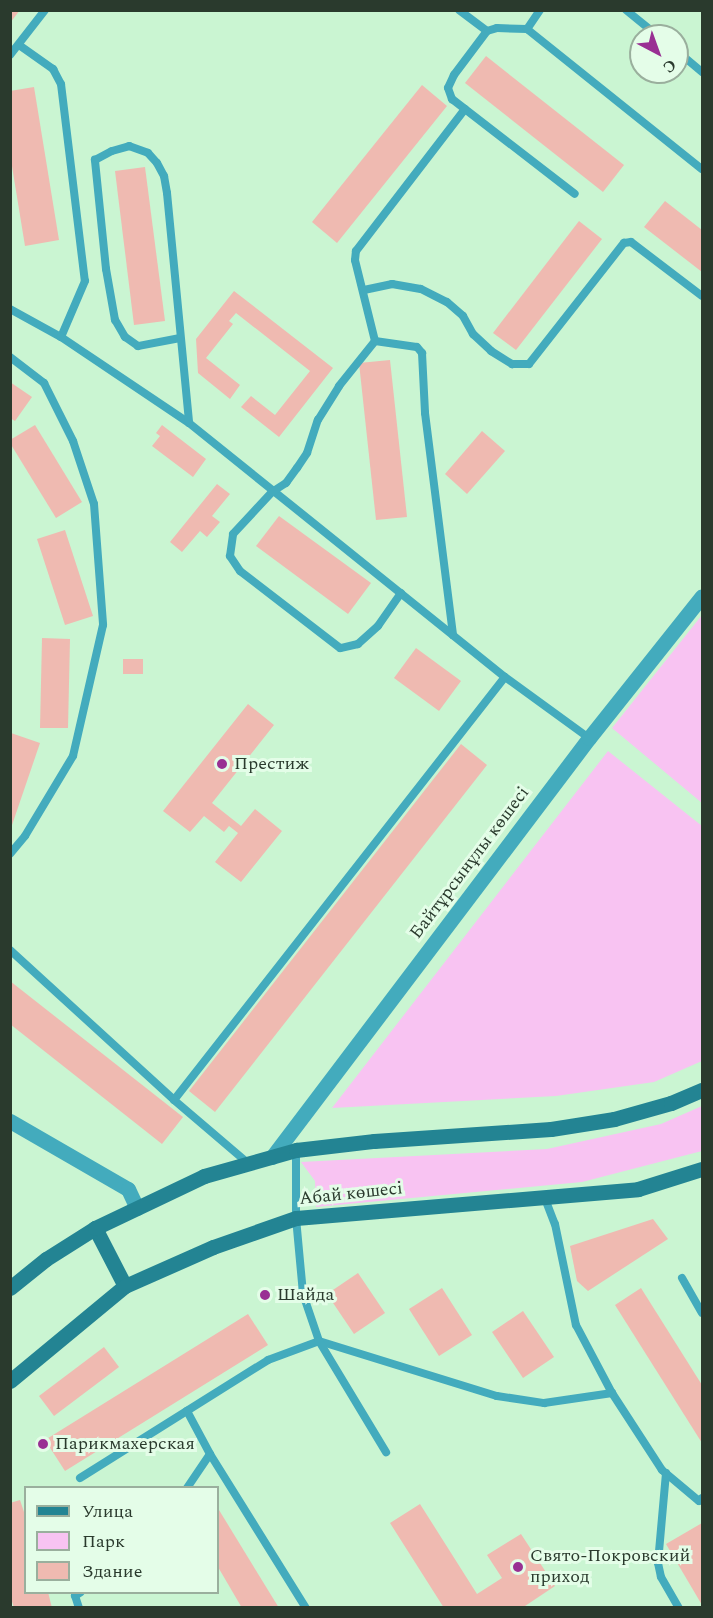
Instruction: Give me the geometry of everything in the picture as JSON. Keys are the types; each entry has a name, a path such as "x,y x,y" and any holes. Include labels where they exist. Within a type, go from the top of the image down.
{"street":[{"name":"Байтұрсынұлы көшесі","path":"272,1157 589,738 702,596"},
{"path":"10,1288 46,1259 95,1228 204,1176 296,1150 374,1141 551,1129 614,1119 671,1103 702,1090"},
{"path":"10,1121 128,1189 137,1208"},
{"name":"Абай көшесі","path":"10,1381 125,1286 213,1247 296,1218 638,1189 702,1169"},
{"path":"95,1228 125,1286"}],"lane":[{"path":"10,55 45,10"},
{"path":"459,10 487,31"},
{"path":"526,29 540,10"},
{"path":"626,10 643,24"},
{"path":"574,194 452,99 448,88 454,75 487,31 497,28 526,29 702,169"},
{"path":"19,45 53,69 61,84 85,281 61,338"},
{"path":"689,61 702,72"},
{"path":"375,341 355,260 356,251 465,109"},
{"path":"180,338 138,346 125,337 115,320 106,269 94,160 112,151 129,146 148,153 157,162 164,176 189,423"},
{"path":"364,290 392,285 421,290 447,302 463,316 473,334 491,351 512,364 529,364 624,243 631,242 702,296"},
{"path":"10,309 61,338 189,423 505,677 589,738"},
{"path":"375,341 339,386 318,420 307,453 286,483 272,492 233,534 230,555 240,571 340,648 357,644 378,626 401,593"},
{"path":"375,341 417,347 422,353 426,413 453,635"},
{"path":"10,357 44,383 76,452 94,504 104,625 73,756 25,836 10,854"},
{"path":"174,1100 505,677"},
{"path":"10,950 174,1100 249,1164"},
{"path":"296,1150 296,1218 303,1294 319,1341 386,1452"},
{"path":"544,1196 555,1224 576,1324 612,1393 666,1473 701,1501"},
{"path":"682,1278 702,1313"},
{"path":"80,1478 268,1360 319,1341 497,1396 544,1403 612,1393"},
{"path":"187,1411 210,1454 306,1608"},
{"path":"188,1486 210,1454"},
{"path":"666,1473 658,1563 662,1577 679,1608"},
{"path":"79,1594 75,1596 79,1608"}],"green space":[{"path":"702,615 702,803 612,728"},
{"path":"608,751 702,826 702,1061 654,1082 556,1096 332,1108"},
{"path":"702,1106 702,1151 582,1182 316,1207 315,1181 301,1162 547,1149 661,1124"}],"building":[{"path":"10,10 20,10 10,23"},
{"path":"486,56 624,165 603,192 465,83"},
{"path":"422,85 447,106 337,243 312,222"},
{"path":"34,87 59,240 25,246 10,154 10,91"},
{"path":"145,167 165,321 134,325 115,171"},
{"path":"665,201 702,230 702,272 644,227"},
{"path":"579,221 602,239 516,350 493,333"},
{"path":"234,291 333,368 279,437 241,407 251,396 275,415 310,371 236,313 229,321 233,324 206,358 240,385 230,399 198,373 196,339"},
{"path":"390,360 407,517 376,520 359,363"},
{"path":"10,382 32,397 15,421 10,418"},
{"path":"35,425 82,502 56,518 10,443 10,440"},
{"path":"162,425 206,459 193,477 152,446 160,436 156,433"},
{"path":"482,431 505,451 467,494 445,474"},
{"path":"217,484 230,494 212,516 220,522 207,537 200,531 182,552 170,542"},
{"path":"279,516 371,583 348,614 256,546"},
{"path":"65,530 93,616 65,625 37,539"},
{"path":"42,638 70,639 68,728 40,728"},
{"path":"416,648 461,681 439,711 394,678"},
{"path":"123,659 143,659 143,674 123,674"},
{"name":"Престиж","path":"248,704 274,725 212,803 241,826 255,809 282,831 241,882 215,862 238,833 229,826 224,832 204,816 190,832 163,811"},
{"path":"11,733 40,743 11,828 10,736"},
{"path":"461,744 487,765 215,1112 189,1091"},
{"path":"10,981 183,1117 162,1144 10,1024"},
{"path":"653,1219 668,1239 588,1291 577,1281 570,1246"},
{"path":"358,1273 385,1313 354,1334 327,1294"},
{"path":"442,1288 472,1335 439,1356 409,1309"},
{"path":"641,1288 702,1385 702,1443 615,1305"},
{"path":"523,1311 554,1357 523,1378 492,1332"},
{"path":"248,1314 268,1345 65,1471 45,1440"},
{"path":"104,1347 119,1367 54,1416 39,1396"},
{"path":"20,1500 24,1512 24,1594 48,1594 52,1608 14,1608 10,1595 10,1503"},
{"name":"Свято-Покровский приход","path":"420,1504 477,1594 502,1578 487,1555 521,1534 555,1586 522,1608 444,1608 390,1523"},
{"path":"219,1510 279,1608 242,1608 219,1569"},
{"path":"702,1523 702,1605 666,1544"}],"place":[{"name":"Престиж","path":"222,764"},
{"name":"Шайда","path":"265,1295"},
{"name":"Парикмахерская","path":"43,1444"},
{"name":"Свято-Покровский приход","path":"518,1567"}]}
